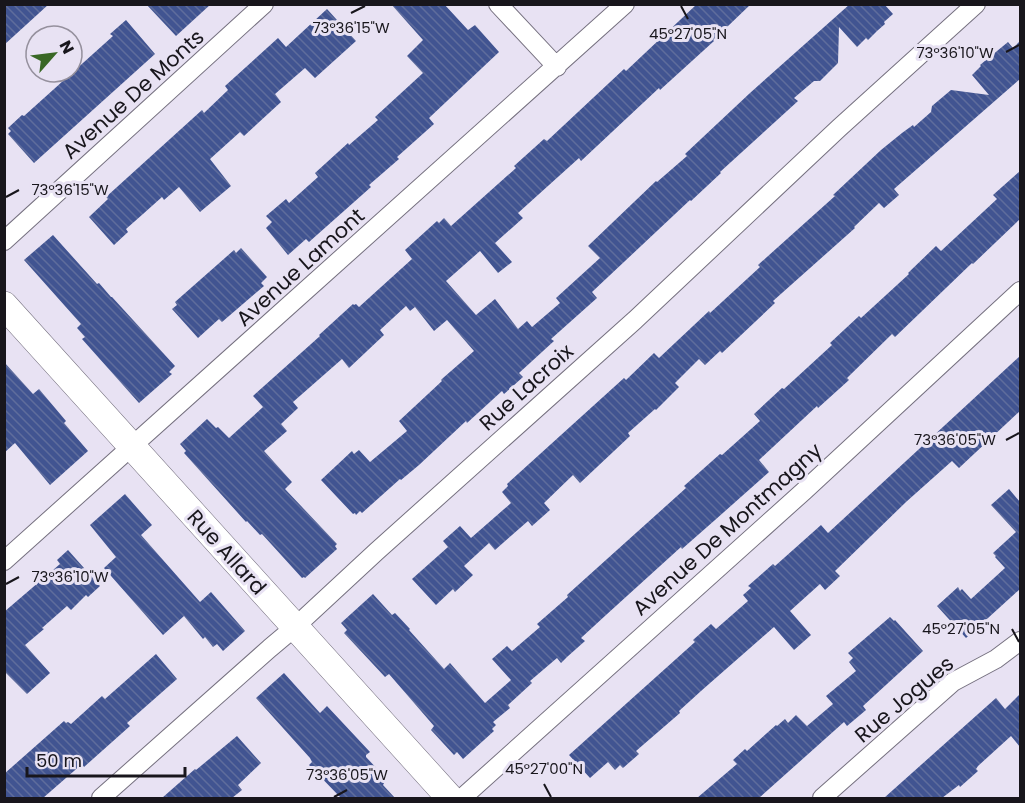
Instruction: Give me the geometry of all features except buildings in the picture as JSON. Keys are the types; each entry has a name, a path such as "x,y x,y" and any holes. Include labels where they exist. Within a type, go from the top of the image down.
{"street":[{"name":"Avenue De Monts","path":"4,241 264,4"},
{"path":"498,4 557,67"},
{"name":"Avenue Lamont","path":"4,561 625,4"},
{"name":"Rue Lacroix","path":"101,798 295,627 634,320 839,128 976,4"},
{"name":"Avenue De Montmagny","path":"462,798 804,491 1020,291"},
{"name":"Rue Allard","path":"4,305 450,798"},
{"name":"Rue Jogues","path":"822,798 953,682 996,658 1020,641"}]}
